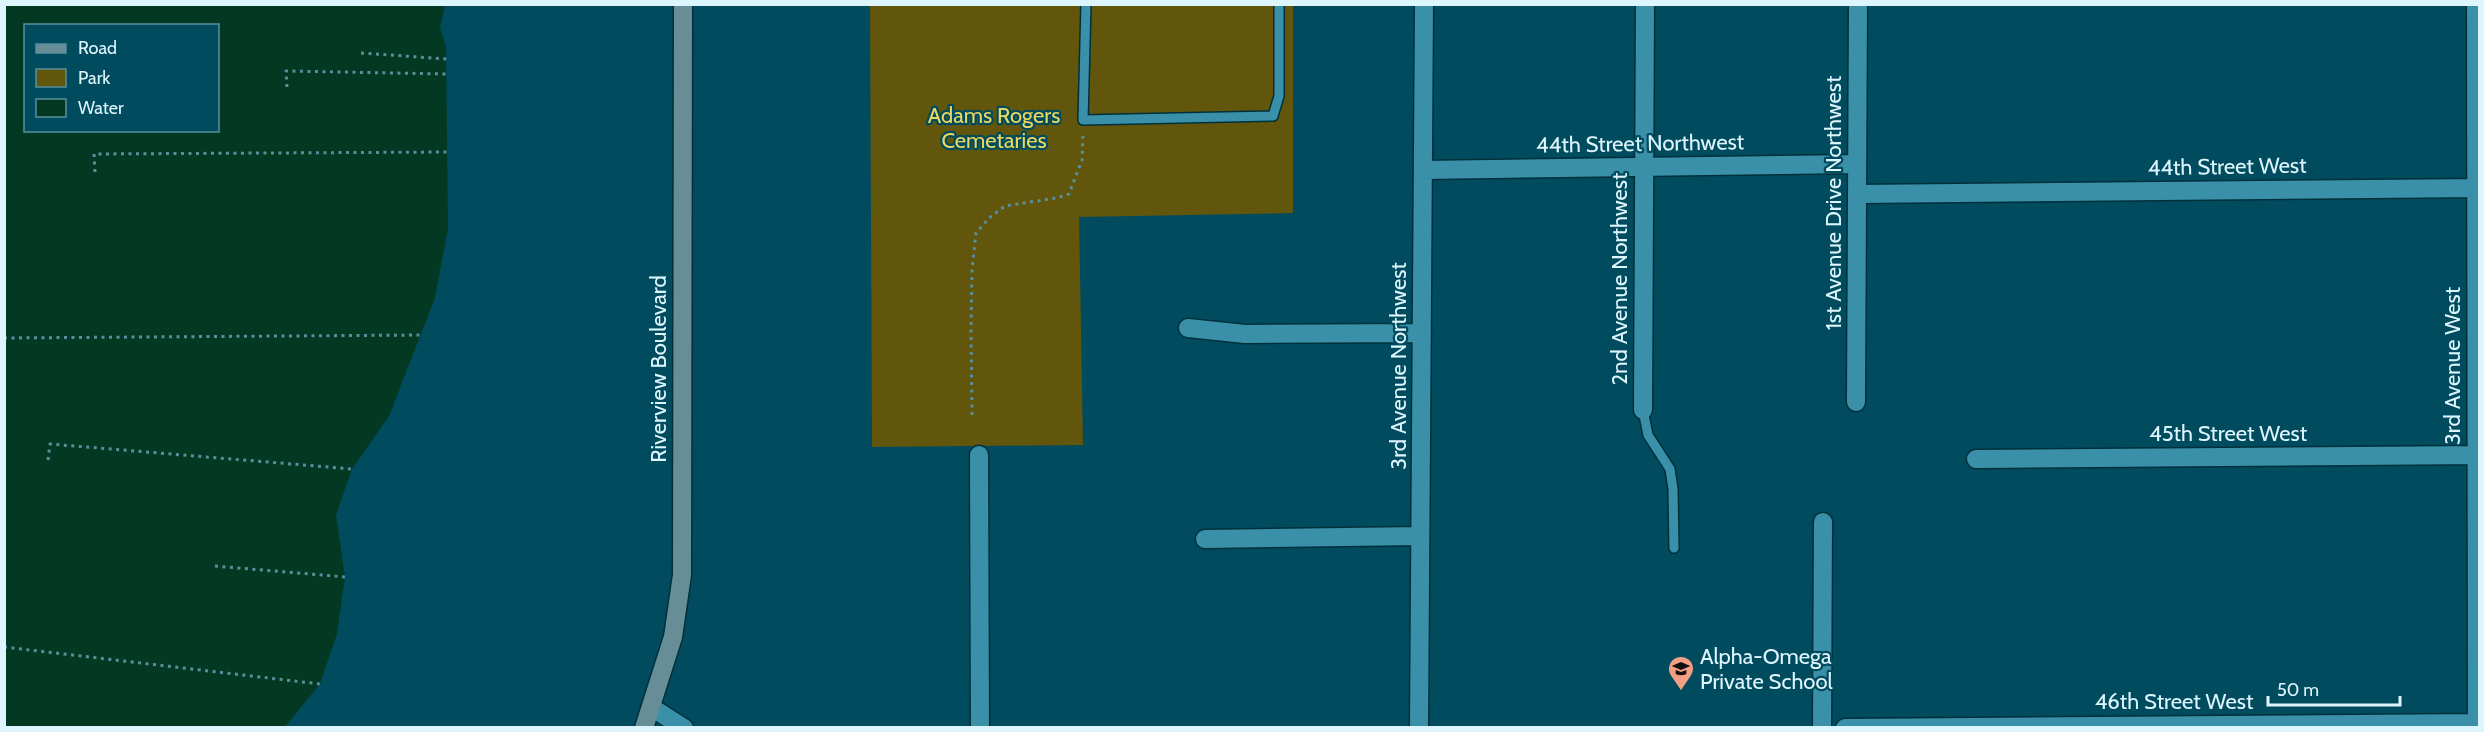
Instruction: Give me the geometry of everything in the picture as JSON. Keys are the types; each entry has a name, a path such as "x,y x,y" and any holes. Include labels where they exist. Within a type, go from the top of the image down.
{"street":[{"name":"Riverview Boulevard","path":"644,728 673,637 682,575 683,4"},
{"name":"3rd Avenue Northwest","path":"1419,728 1424,4"},
{"name":"2nd Avenue Northwest","path":"1643,410 1645,4"},
{"name":"1st Avenue Drive Northwest","path":"1856,402 1858,4"},
{"name":"3rd Avenue West","path":"2476,4 2478,724"},
{"name":"44th Street Northwest","path":"1423,170 1857,164"},
{"name":"44th Street West","path":"1857,194 2477,188"},
{"path":"1188,328 1245,334 1422,333"},
{"path":"979,455 980,728"},
{"name":"45th Street West","path":"1976,459 2478,455"},
{"path":"1822,728 1823,522"},
{"path":"1205,539 1420,536"},
{"path":"651,707 684,728"},
{"name":"46th Street West","path":"1845,728 2478,724"}],"lane":[{"path":"1086,4 1083,120 1273,116 1279,96 1279,4"},
{"path":"1643,410 1648,435 1670,469 1673,489 1674,549"}],"path":[{"path":"361,53 447,58"},
{"path":"287,87 286,70 447,75"},
{"path":"972,415 971,320 976,233 989,218 1005,206 1069,194 1082,160 1083,120"},
{"path":"95,172 94,154 447,152"},
{"path":"4,338 422,334"},
{"path":"48,460 50,444 352,470"},
{"path":"215,566 345,577"},
{"path":"4,647 320,684"}],"green space":[{"name":"Adams Rogers Cemetaries","path":"870,5 1293,5 1293,213 1079,217 1083,445 872,447"}],"water":[{"path":"4,5 445,5 440,27 446,47 448,228 435,298 389,416 352,469 336,515 345,577 337,634 320,684 285,727 5,727"}],"place":[{"name":"Alpha-Omega Private School","path":"1681,692"}]}
